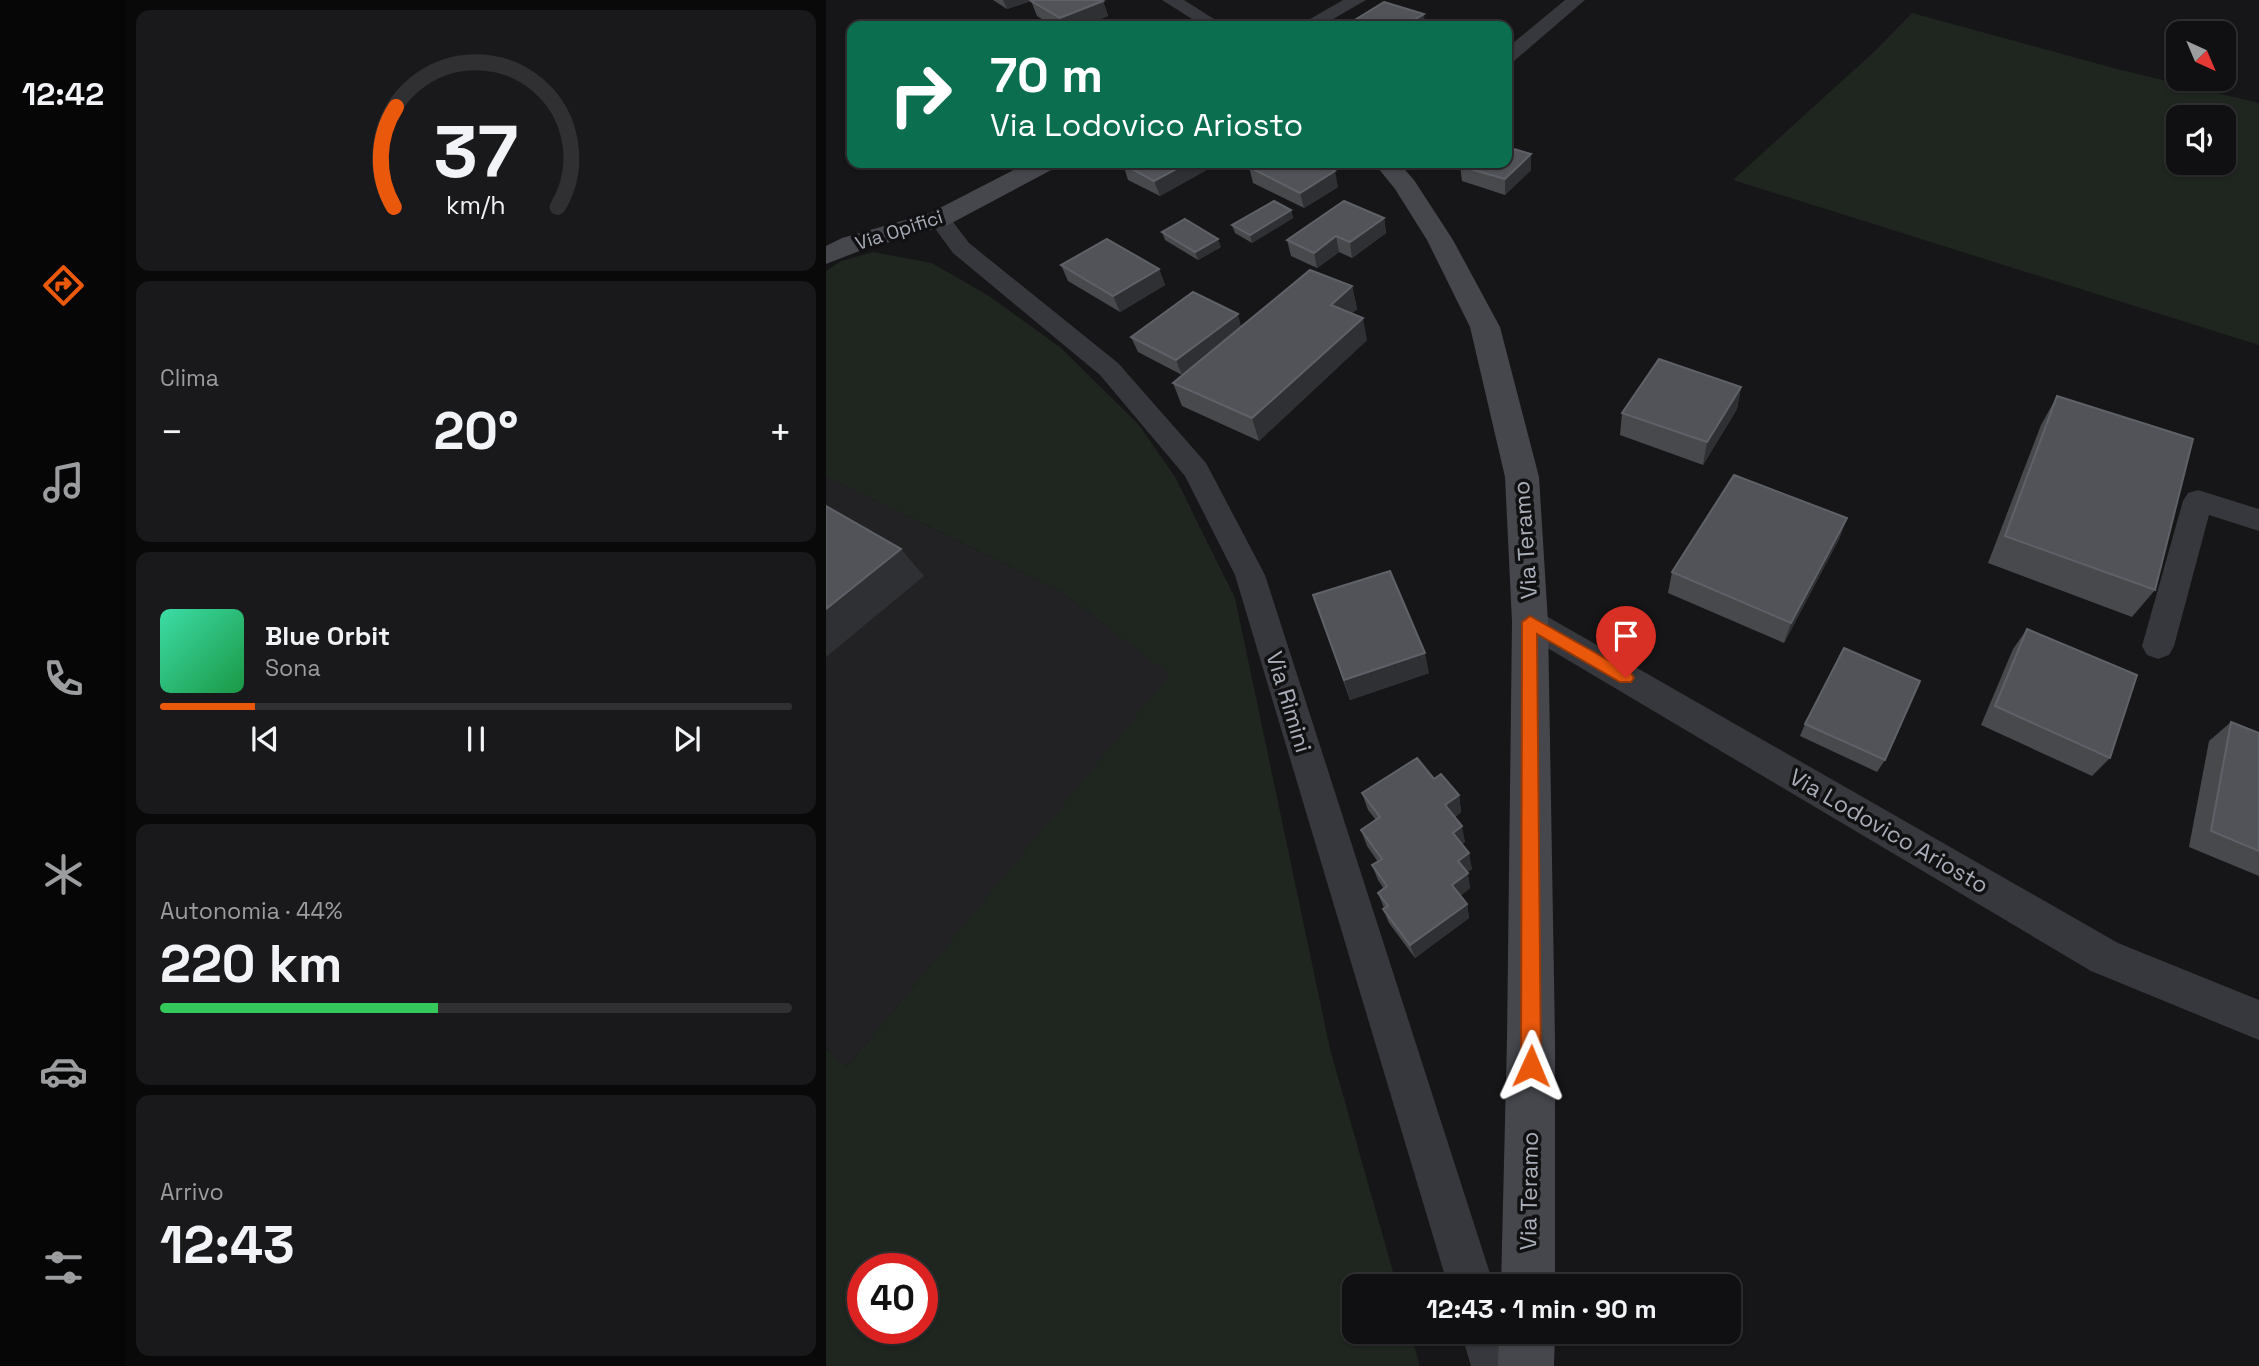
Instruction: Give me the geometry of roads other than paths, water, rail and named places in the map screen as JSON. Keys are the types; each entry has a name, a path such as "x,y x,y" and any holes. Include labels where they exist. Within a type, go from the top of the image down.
{"street":[{"path":"1171,0 1207,21"},
{"path":"1317,21 1357,0"},
{"path":"1512,53 1576,0"},
{"name":"Via Opifici","path":"826,256 852,244 939,219 1036,168"},
{"name":"Via Teramo","path":"1390,168 1405,185 1440,240 1485,327 1522,477 1530,622 1531,1039 1528,1274"},
{"name":"Via Rimini","path":"939,219 961,248 1109,369 1196,470 1250,575 1467,1274"},
{"path":"2158,646 2198,500 2259,520"},
{"name":"Via Lodovico Ariosto","path":"1530,622 2105,957 2259,1020"},
{"path":"1489,1344 1495,1366"},
{"path":"1526,1366 1527,1344"}]}
